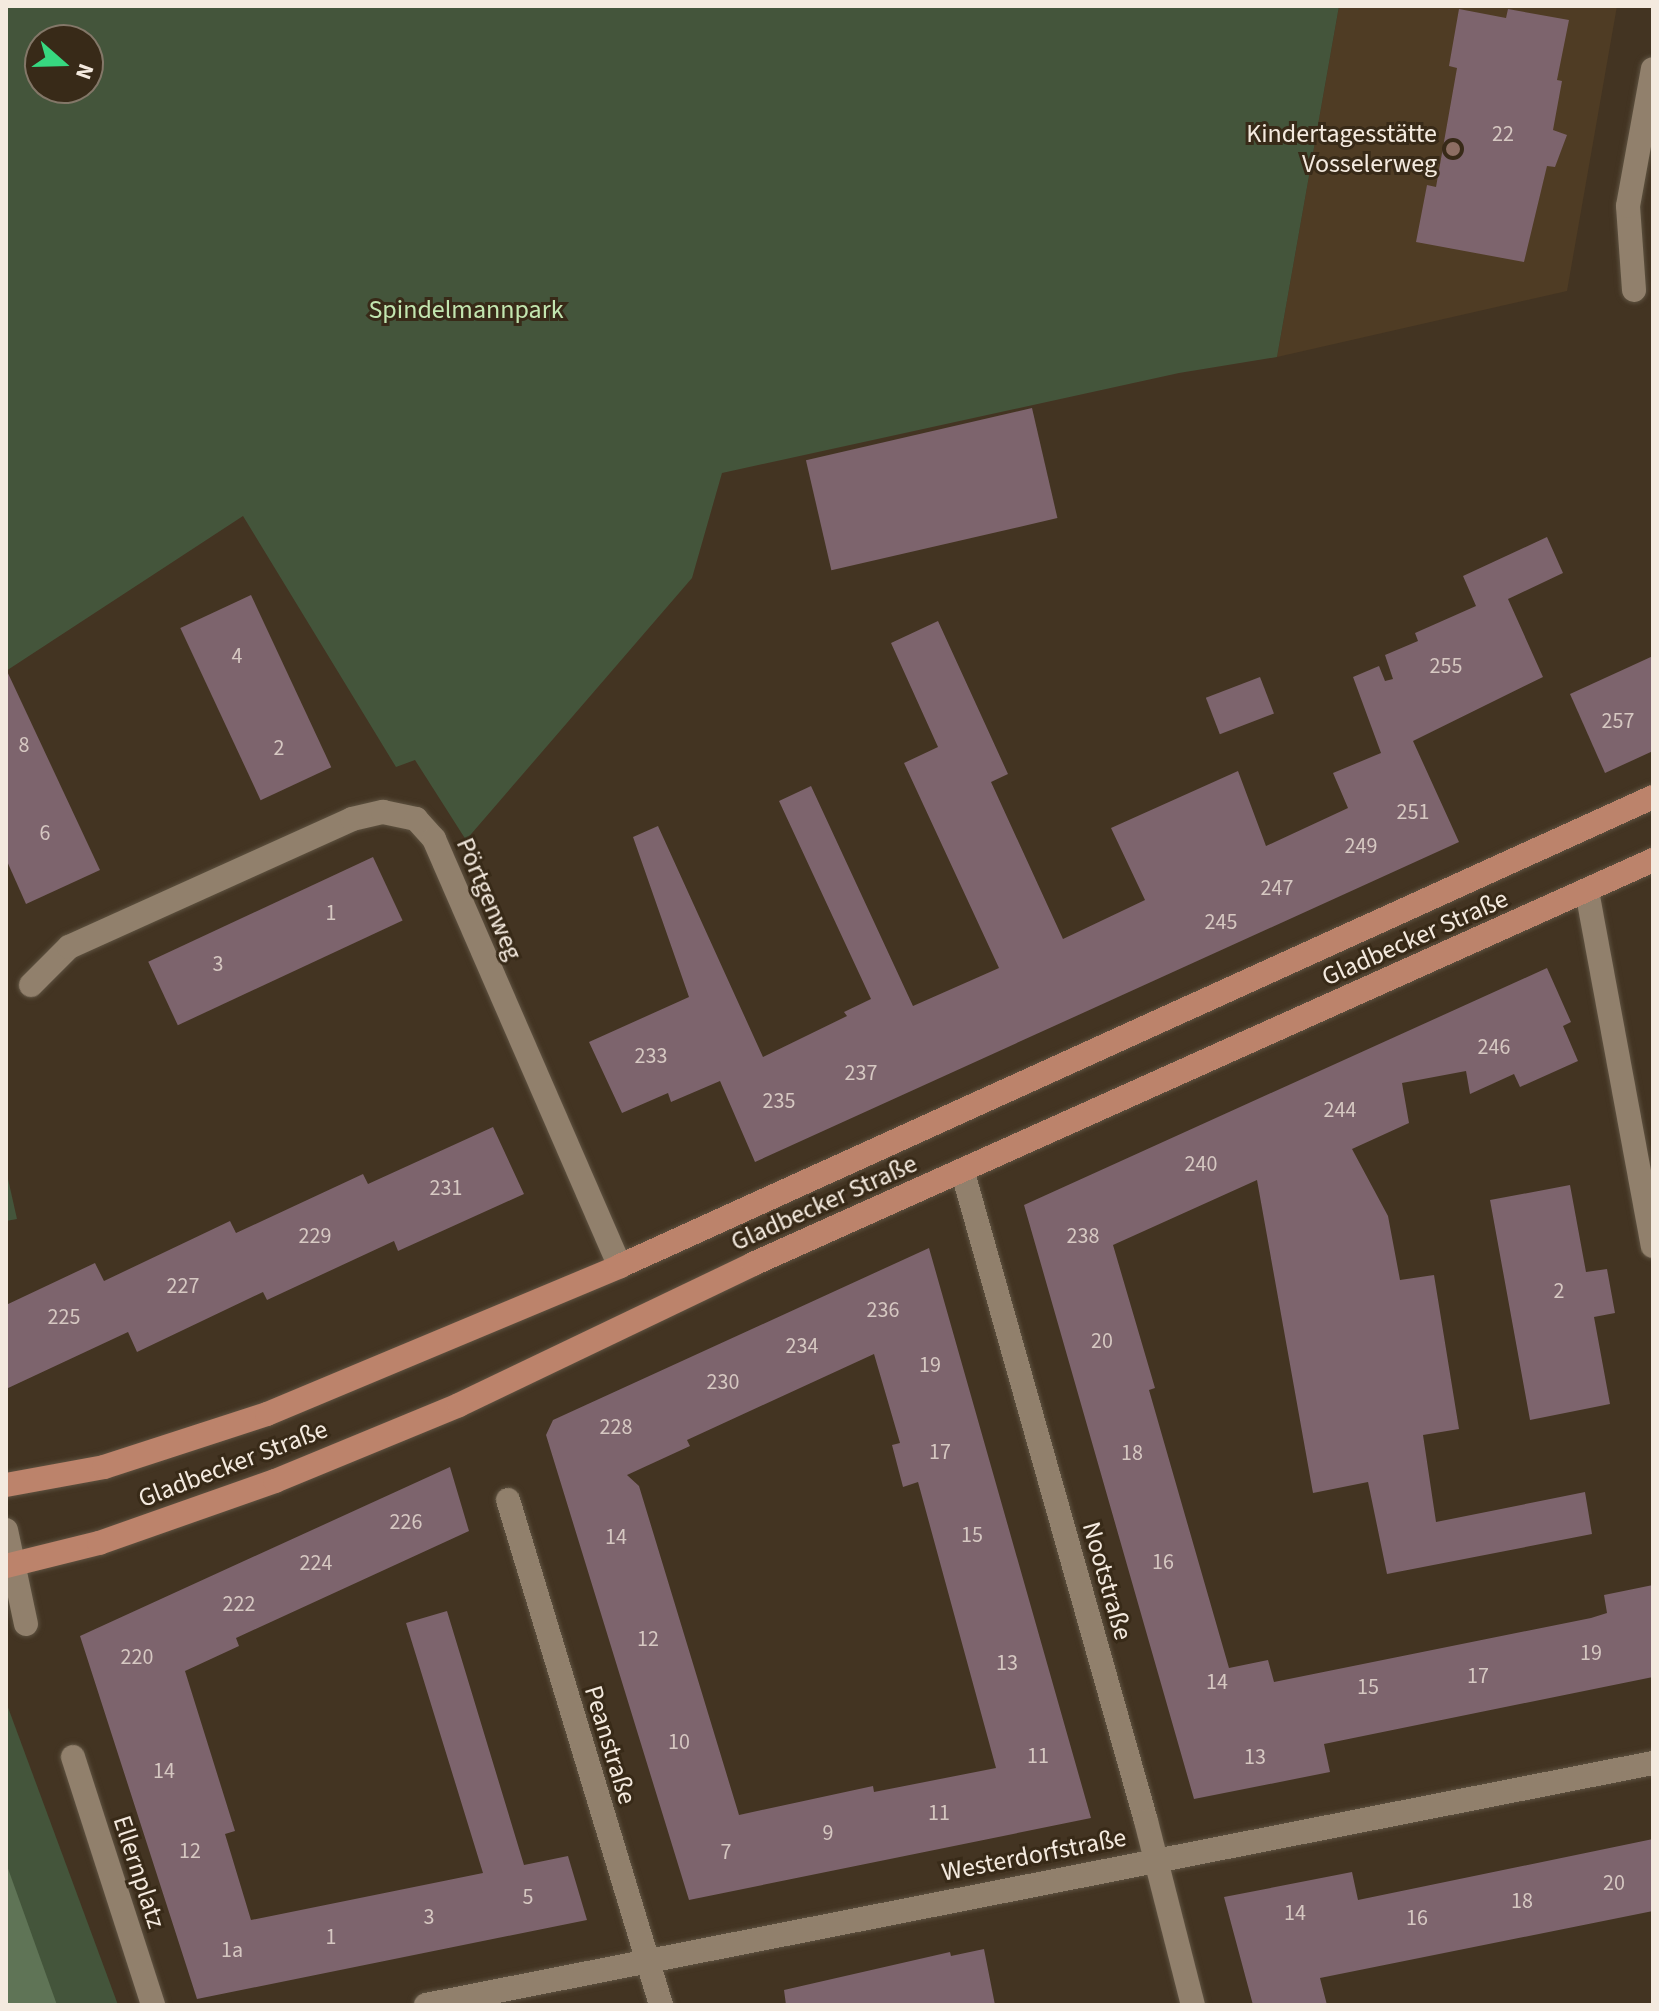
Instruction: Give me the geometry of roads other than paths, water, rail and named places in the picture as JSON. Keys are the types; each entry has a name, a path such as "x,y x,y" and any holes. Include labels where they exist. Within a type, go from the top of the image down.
{"main road":[{"name":"Gladbecker Straße","path":"6,1485 104,1467 267,1414 620,1266 1653,797"},
{"name":"Gladbecker Straße","path":"10,1565 99,1543 275,1481 459,1405 753,1264 963,1173 1653,860"}],"street":[{"path":"1634,290 1628,206 1653,69"},
{"name":"Pörtgenweg","path":"31,985 69,947 352,819 383,812 416,819 434,839 620,1266"},
{"path":"1587,891 1653,1246"},
{"name":"Nootstraße","path":"963,1173 1156,1860 1193,2005"},
{"name":"Peanstraße","path":"508,1500 661,2005"},
{"path":"6,1530 10,1565 26,1624"},
{"name":"Ellernplatz","path":"73,1757 153,2005"},
{"name":"Westerdorfstraße","path":"426,2005 1653,1763"}],"place":[{"name":"Kindertagesstätte Vosselerweg","path":"1453,149"}],"park label":[{"name":"Spindelmannpark","path":"466,310"}]}
